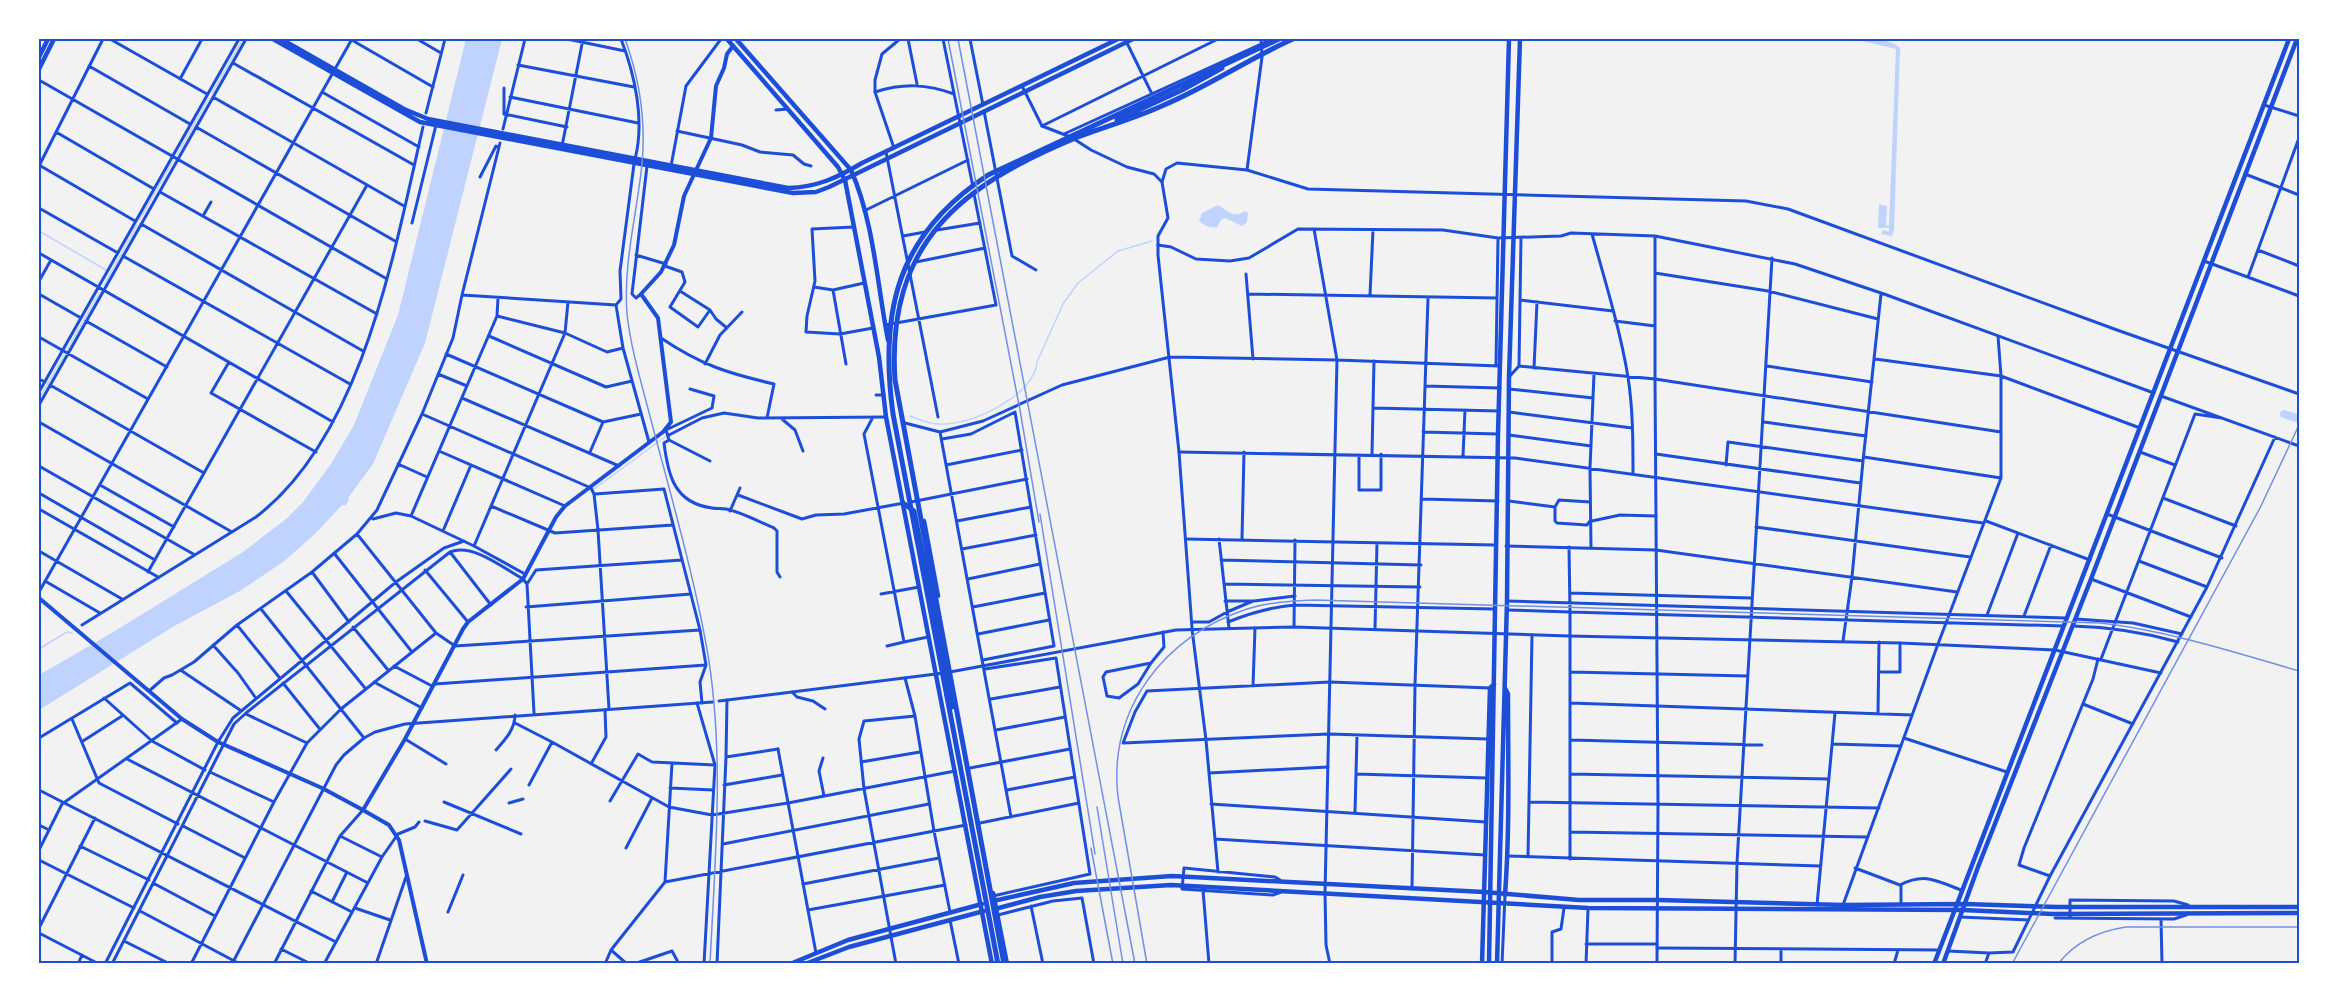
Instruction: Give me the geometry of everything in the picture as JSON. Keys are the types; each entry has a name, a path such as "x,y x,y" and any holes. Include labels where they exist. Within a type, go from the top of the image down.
{"highway":[{"path":"1006,964 895,380 894,337 904,286 918,255 939,224 975,190 1005,173 1182,90 1281,39"},
{"path":"998,964 896,432 888,378 890,322 897,292 909,260 937,218 964,192 988,175 1281,39"},
{"path":"1078,138 1207,86 1255,57 1293,39"},
{"path":"903,503 914,511 954,717 956,744"}],"main road":[{"path":"39,57 48,39"},
{"path":"39,69 54,39"},
{"path":"273,39 404,109 437,124 562,147 647,166 788,188 817,185 888,159 1133,39"},
{"path":"281,39 333,72"},
{"path":"727,39 843,177 873,328 886,417 992,964"},
{"path":"736,39 852,173 864,211 1006,964"},
{"path":"852,173 886,152 1118,39"},
{"path":"1489,964 1492,686 1496,633 1499,364 1509,39"},
{"path":"1497,964 1507,601 1508,412 1520,39"},
{"path":"1934,964 2289,39"},
{"path":"1943,964 2297,39"},
{"path":"363,810 414,723 468,622 523,579 548,531 565,506 666,430 670,422 658,318 641,294 665,265 674,245 684,196 711,138 716,86 727,54 733,46"},
{"path":"634,162 671,166 696,173"},
{"path":"39,598 182,719 218,742 322,788 389,825 398,834 427,964"},
{"path":"1503,686 1508,694 1508,856 1504,895"},
{"path":"1482,964 1487,778 1491,739"},
{"path":"790,964 848,940 981,904 994,898 1039,889 1117,879 1172,876 1484,892 1579,900 1843,905 2299,907"},
{"path":"806,964 891,936 1040,897 1076,891 1138,886 1171,885 1564,908 1963,910 2173,914 2299,913"}],"street":[{"path":"103,39 39,166 363,351"},
{"path":"110,39 404,206"},
{"path":"180,79 202,39"},
{"path":"39,392 239,39"},
{"path":"39,405 246,39"},
{"path":"39,592 351,39 433,87"},
{"path":"417,39 441,52"},
{"path":"426,113 445,39"},
{"path":"503,129 525,39"},
{"path":"567,39 582,40 626,51"},
{"path":"621,39 635,87 638,123 620,271 621,299 616,305 623,348 649,442"},
{"path":"671,166 686,86 721,39"},
{"path":"894,148 875,92 875,81 882,54 900,39"},
{"path":"908,39 917,85"},
{"path":"885,325 996,305 943,39"},
{"path":"970,39 1012,256 1036,270"},
{"path":"1041,126 1218,39"},
{"path":"1064,134 1262,41 1272,39"},
{"path":"1262,54 1293,39"},
{"path":"562,147 582,40"},
{"path":"1126,41 1151,92"},
{"path":"1247,170 1262,41"},
{"path":"755,62 759,57"},
{"path":"233,63 414,165"},
{"path":"519,65 635,87"},
{"path":"89,66 190,124"},
{"path":"39,80 387,279"},
{"path":"875,92 917,85 934,87 954,94"},
{"path":"1022,86 1041,126 1064,134 1127,167 1154,174 1162,182"},
{"path":"504,88 504,114 506,114"},
{"path":"322,92 419,147"},
{"path":"510,97 638,123"},
{"path":"2264,105 2299,116"},
{"path":"776,110 788,109"},
{"path":"506,114 567,127"},
{"path":"412,223 437,124"},
{"path":"196,127 396,241"},
{"path":"82,625 256,517 279,497 316,452 350,384 377,315 423,127"},
{"path":"677,131 760,152 793,155 804,164 811,166"},
{"path":"56,132 154,189"},
{"path":"2248,277 2299,138"},
{"path":"148,691 164,678 182,670 237,625 312,572 357,534 371,519 422,414 453,338 500,145 496,146 480,177"},
{"path":"886,152 938,417"},
{"path":"864,211 968,160"},
{"path":"1218,872 1206,740 1192,628 1179,452 1158,245 1160,230 1168,218 1162,182 1166,169 1177,163 1247,170 1308,189 1701,199 1769,204 2299,394"},
{"path":"641,294 636,298 632,294 647,166"},
{"path":"2245,174 2299,195"},
{"path":"148,572 367,185"},
{"path":"160,192 377,315"},
{"path":"203,216 211,202"},
{"path":"39,208 118,253"},
{"path":"903,236 980,223"},
{"path":"854,227 812,229 814,287 807,316 806,332 840,334 873,328"},
{"path":"1158,245 1171,247 1196,259 1243,260 1292,231 1314,229 1443,230 1498,238 1561,236 1571,233 1655,236 1772,258 1807,268 2154,393"},
{"path":"1314,229 1337,360 1325,884 1326,945 1330,964"},
{"path":"1370,296 1373,230"},
{"path":"1592,234 1628,378 1633,474"},
{"path":"1588,908 1586,964 1657,964 1655,236"},
{"path":"905,423 940,432 983,421 1062,385 1170,357 1499,364 1498,238"},
{"path":"1509,377 1519,366 1521,238"},
{"path":"908,263 985,248"},
{"path":"2258,250 2299,266"},
{"path":"39,253 333,422"},
{"path":"636,255 682,272 686,282 670,307 698,327 710,310"},
{"path":"123,256 350,384"},
{"path":"1735,964 1737,863 1760,447 1767,366 1768,291 1772,258"},
{"path":"39,281 51,260"},
{"path":"2204,261 2299,296"},
{"path":"1655,273 1768,291 1878,319"},
{"path":"1246,274 1253,359"},
{"path":"814,287 833,290 864,283"},
{"path":"833,290 846,364"},
{"path":"680,291 710,310 716,319 727,328"},
{"path":"39,294 81,318"},
{"path":"1248,294 1497,298"},
{"path":"1843,641 1856,541 1860,483 1881,294"},
{"path":"462,296 616,305"},
{"path":"411,516 497,316 498,298"},
{"path":"1412,889 1415,685 1428,298"},
{"path":"1520,300 1613,311"},
{"path":"474,546 565,333 568,302"},
{"path":"1534,368 1537,302"},
{"path":"704,364 713,345 742,312"},
{"path":"497,316 565,333 607,352 623,348"},
{"path":"86,321 167,367"},
{"path":"1615,321 1655,326"},
{"path":"489,335 606,387 632,381"},
{"path":"1843,905 1948,614 2001,478 2001,376 1998,336"},
{"path":"39,337 148,399"},
{"path":"660,338 704,364 735,375 774,384 767,418"},
{"path":"446,354 603,422 641,414"},
{"path":"1875,359 2001,376 2140,428"},
{"path":"1372,454 1374,361"},
{"path":"229,362 211,393 316,452"},
{"path":"1519,366 1655,379 2001,432"},
{"path":"1767,366 1872,382"},
{"path":"438,374 467,386"},
{"path":"1591,548 1590,468 1594,374"},
{"path":"39,379 45,382"},
{"path":"50,385 204,473"},
{"path":"1425,386 1500,388"},
{"path":"669,440 666,430 712,408 714,396 690,389"},
{"path":"1509,389 1593,398"},
{"path":"876,395 884,395"},
{"path":"2161,396 2299,446"},
{"path":"462,398 619,465"},
{"path":"1373,408 1499,411"},
{"path":"1463,456 1465,410"},
{"path":"941,439 971,434 1015,412 1090,874 994,898"},
{"path":"1508,412 1632,428"},
{"path":"669,435 711,414 724,413 767,418 886,417"},
{"path":"422,414 591,488 594,494 607,671 607,710 606,737 591,764"},
{"path":"2050,876 2019,865 2024,848 2093,679 2099,658 2113,629 2195,414 2222,418"},
{"path":"873,417 864,434 904,642"},
{"path":"780,418 795,430 802,451"},
{"path":"39,422 232,532"},
{"path":"590,452 603,422"},
{"path":"1763,422 1866,436"},
{"path":"940,432 1011,817"},
{"path":"1423,432 1498,434"},
{"path":"1508,435 1591,446"},
{"path":"1948,951 2013,952 2050,876 2192,617 2222,558 2275,437"},
{"path":"669,440 710,461"},
{"path":"669,440 664,442 676,490 710,508 730,511 777,531 777,572 780,577"},
{"path":"1726,465 1728,442 2001,478"},
{"path":"946,465 1022,450"},
{"path":"439,451 565,506"},
{"path":"1179,452 1508,457 1858,507 1984,522 2090,560"},
{"path":"1242,539 1244,452"},
{"path":"2140,452 2175,465"},
{"path":"1359,454 1359,489 1381,490 1381,454"},
{"path":"1656,454 1860,483"},
{"path":"398,464 427,478"},
{"path":"443,531 471,465"},
{"path":"39,466 195,555"},
{"path":"738,495 802,519 879,508 951,492 1027,479"},
{"path":"100,484 174,527"},
{"path":"730,511 740,488"},
{"path":"594,494 664,489 700,630 706,665 700,682 702,703"},
{"path":"39,493 155,560"},
{"path":"2163,498 2236,526"},
{"path":"1422,499 1498,501"},
{"path":"1590,502 1559,500 1555,521 1557,524 1587,525 1591,521 1620,515 1656,516"},
{"path":"1507,501 1556,507"},
{"path":"491,506 555,533 673,525"},
{"path":"957,521 1031,507"},
{"path":"39,509 158,577"},
{"path":"371,519 396,513 411,516 526,574"},
{"path":"2108,514 2222,558"},
{"path":"1756,527 1970,557"},
{"path":"1987,615 2018,533"},
{"path":"357,534 436,633 455,646 700,630"},
{"path":"962,549 1036,536"},
{"path":"1186,539 1497,546"},
{"path":"1219,539 1229,628"},
{"path":"1294,627 1296,540"},
{"path":"105,964 228,724 240,710 374,603 396,582 444,548 464,541"},
{"path":"1375,629 1377,543"},
{"path":"2024,616 2051,545"},
{"path":"1506,546 1656,550 1957,592"},
{"path":"1569,547 1570,859"},
{"path":"112,964 234,724 450,552 460,549 471,551 523,579 526,584 534,713"},
{"path":"39,551 122,599"},
{"path":"450,552 491,605"},
{"path":"334,553 412,652"},
{"path":"526,584 536,570 682,560"},
{"path":"1221,560 1420,566"},
{"path":"2139,561 2207,587"},
{"path":"968,579 1040,564"},
{"path":"425,570 468,622"},
{"path":"312,572 388,670"},
{"path":"2091,579 2192,617"},
{"path":"45,581 100,614"},
{"path":"1224,584 1420,587"},
{"path":"880,594 919,587"},
{"path":"286,591 365,688"},
{"path":"973,607 1045,593"},
{"path":"1570,593 1752,598"},
{"path":"526,607 691,594"},
{"path":"1225,601 1254,601 1296,596"},
{"path":"1192,622 1209,622 1254,601"},
{"path":"1507,601 2067,618"},
{"path":"1228,622 1251,612 1295,605 1496,609"},
{"path":"261,609 364,738"},
{"path":"1506,610 2064,626"},
{"path":"2076,619 2116,620 2182,634"},
{"path":"978,634 1049,620"},
{"path":"237,625 279,678"},
{"path":"2073,626 2151,634 2178,642"},
{"path":"985,667 1192,628 1294,627 1569,636 1879,642 2064,650 2161,673"},
{"path":"1253,686 1255,628"},
{"path":"1151,663 1106,672 1102,677 1107,696 1119,698 1138,684 1164,647 1163,632"},
{"path":"191,964 307,743 320,728 365,688 436,633"},
{"path":"1528,857 1533,635"},
{"path":"887,646 928,638"},
{"path":"1878,714 1879,642"},
{"path":"1879,672 1900,672 1900,643"},
{"path":"213,645 238,673 255,698"},
{"path":"983,660 1054,646"},
{"path":"719,701 1056,658"},
{"path":"394,666 434,685 531,676 706,665"},
{"path":"182,670 240,710"},
{"path":"1569,672 1748,676"},
{"path":"905,678 915,716 950,912"},
{"path":"374,682 422,708"},
{"path":"1491,739 1329,734 1124,742 1134,712 1147,691 1330,682 1492,686"},
{"path":"39,738 130,683 177,723"},
{"path":"283,683 320,728"},
{"path":"991,699 1060,687"},
{"path":"792,692 796,697 813,701 825,709"},
{"path":"104,698 152,741 205,770"},
{"path":"717,964 727,700"},
{"path":"233,962 322,788 344,755 364,738 383,729 414,723 713,702"},
{"path":"697,703 715,765 704,964"},
{"path":"1570,703 1912,715"},
{"path":"2083,704 2133,724"},
{"path":"246,713 307,743"},
{"path":"1817,904 1835,713"},
{"path":"496,750 515,723 515,715"},
{"path":"82,741 122,716"},
{"path":"896,964 864,789 859,739 864,721 915,716"},
{"path":"996,730 1065,717"},
{"path":"72,719 99,783 178,824"},
{"path":"39,850 64,803 182,719"},
{"path":"515,723 669,807 712,815 955,771"},
{"path":"1355,813 1357,735"},
{"path":"1904,738 2008,772"},
{"path":"405,739 446,764"},
{"path":"1571,740 1762,745"},
{"path":"530,785 552,742"},
{"path":"1833,744 1900,746"},
{"path":"726,758 778,749 817,961"},
{"path":"970,768 1070,749"},
{"path":"861,762 920,752"},
{"path":"610,801 638,754 652,762 715,765"},
{"path":"823,758 819,771 824,796"},
{"path":"127,759 368,884"},
{"path":"605,964 611,950 666,882 672,763"},
{"path":"1209,772 1328,767"},
{"path":"425,821 457,831 511,769"},
{"path":"210,772 274,802"},
{"path":"1356,774 1487,778"},
{"path":"1570,774 1829,779"},
{"path":"724,785 782,775"},
{"path":"1007,790 1075,777"},
{"path":"670,788 713,790"},
{"path":"39,790 336,942"},
{"path":"626,848 652,798"},
{"path":"509,803 522,799"},
{"path":"444,802 521,834"},
{"path":"1529,802 1879,808"},
{"path":"980,823 1079,803"},
{"path":"723,844 929,804"},
{"path":"1211,804 1486,822"},
{"path":"273,964 340,836 363,810"},
{"path":"39,928 95,818"},
{"path":"324,964 382,857 398,834 415,827 419,822"},
{"path":"39,825 49,830"},
{"path":"666,882 966,825"},
{"path":"183,826 246,858"},
{"path":"1570,832 1868,837"},
{"path":"340,836 382,857"},
{"path":"1215,839 1485,855"},
{"path":"80,846 149,880"},
{"path":"1508,856 1821,866"},
{"path":"803,884 939,858"},
{"path":"39,860 240,964"},
{"path":"1284,891 1273,895 1182,889 1184,868 1275,877 1285,882"},
{"path":"1855,868 1900,885 1915,878 1929,878 1961,890"},
{"path":"332,902 347,872"},
{"path":"376,964 407,875"},
{"path":"448,912 463,875"},
{"path":"153,883 215,916"},
{"path":"808,910 945,885"},
{"path":"1900,885 1901,904"},
{"path":"1203,890 1209,964"},
{"path":"311,891 352,912"},
{"path":"1502,964 1504,895"},
{"path":"998,915 1053,900 1082,898 1094,964"},
{"path":"2070,918 2070,900 2174,901 2191,906"},
{"path":"1031,906 1043,964"},
{"path":"355,908 390,920"},
{"path":"1552,964 1552,932 1561,929 1564,908"},
{"path":"2055,918 2174,919 2188,914"},
{"path":"1960,917 2029,920"},
{"path":"2161,919 2162,964"},
{"path":"950,920 958,964"},
{"path":"39,933 99,964"},
{"path":"124,940 171,964"},
{"path":"1586,944 1781,950 1939,950"},
{"path":"281,949 311,964"},
{"path":"611,950 627,964"},
{"path":"1781,950 1781,964"},
{"path":"1894,964 1898,950"},
{"path":"633,964 672,951 679,964"},
{"path":"1985,964 1989,952"},
{"path":"78,964 82,955"}],"water":[{"path":"466,39 502,39 425,343 373,464 348,498 345,506 342,505 315,534 283,562 240,591 176,625 39,710 39,675 243,552 286,519 303,502 331,464 354,425 398,315"},
{"path":"1854,39 1891,42 1900,48 1892,236 1881,234 1883,230 1889,232 1889,228 1878,228 1879,204 1887,206 1886,225 1889,226 1896,49"},
{"path":"1218,205 1234,214 1245,211 1248,213 1247,222 1242,226 1225,218 1217,227 1212,227 1199,221 1202,213"}],"waterway":[{"path":"212,93 243,39"},
{"path":"177,155 209,98"},
{"path":"140,219 173,161"},
{"path":"104,285 137,225"},
{"path":"39,231 106,270"},
{"path":"910,416 923,421 946,424 973,418 1002,405 1026,385 1034,374 1037,362 1063,304 1078,283 1118,251 1152,241"},
{"path":"67,350 99,293"},
{"path":"39,399 64,355"},
{"path":"2284,414 2299,419"},
{"path":"594,489 665,437"},
{"path":"39,649 67,632 72,633"}],"railway":[{"path":"625,39 638,85 643,132 640,183 627,276 627,314 637,367 695,591 713,688 717,806 710,964"},
{"path":"948,39 1020,410 1039,522"},
{"path":"958,39 1135,964"},
{"path":"2012,964 2260,508 2299,425"},
{"path":"1040,514 1095,854"},
{"path":"1147,964 1118,797 1117,765 1122,734 1133,706 1148,680 1167,657 1190,637 1217,621 1247,609 1281,602 1315,600 2101,623 2176,637 2299,671"},
{"path":"1097,807 1123,964"},
{"path":"1091,848 1113,964"},
{"path":"2058,964 2088,939 2106,931 2126,927 2299,927"}]}
